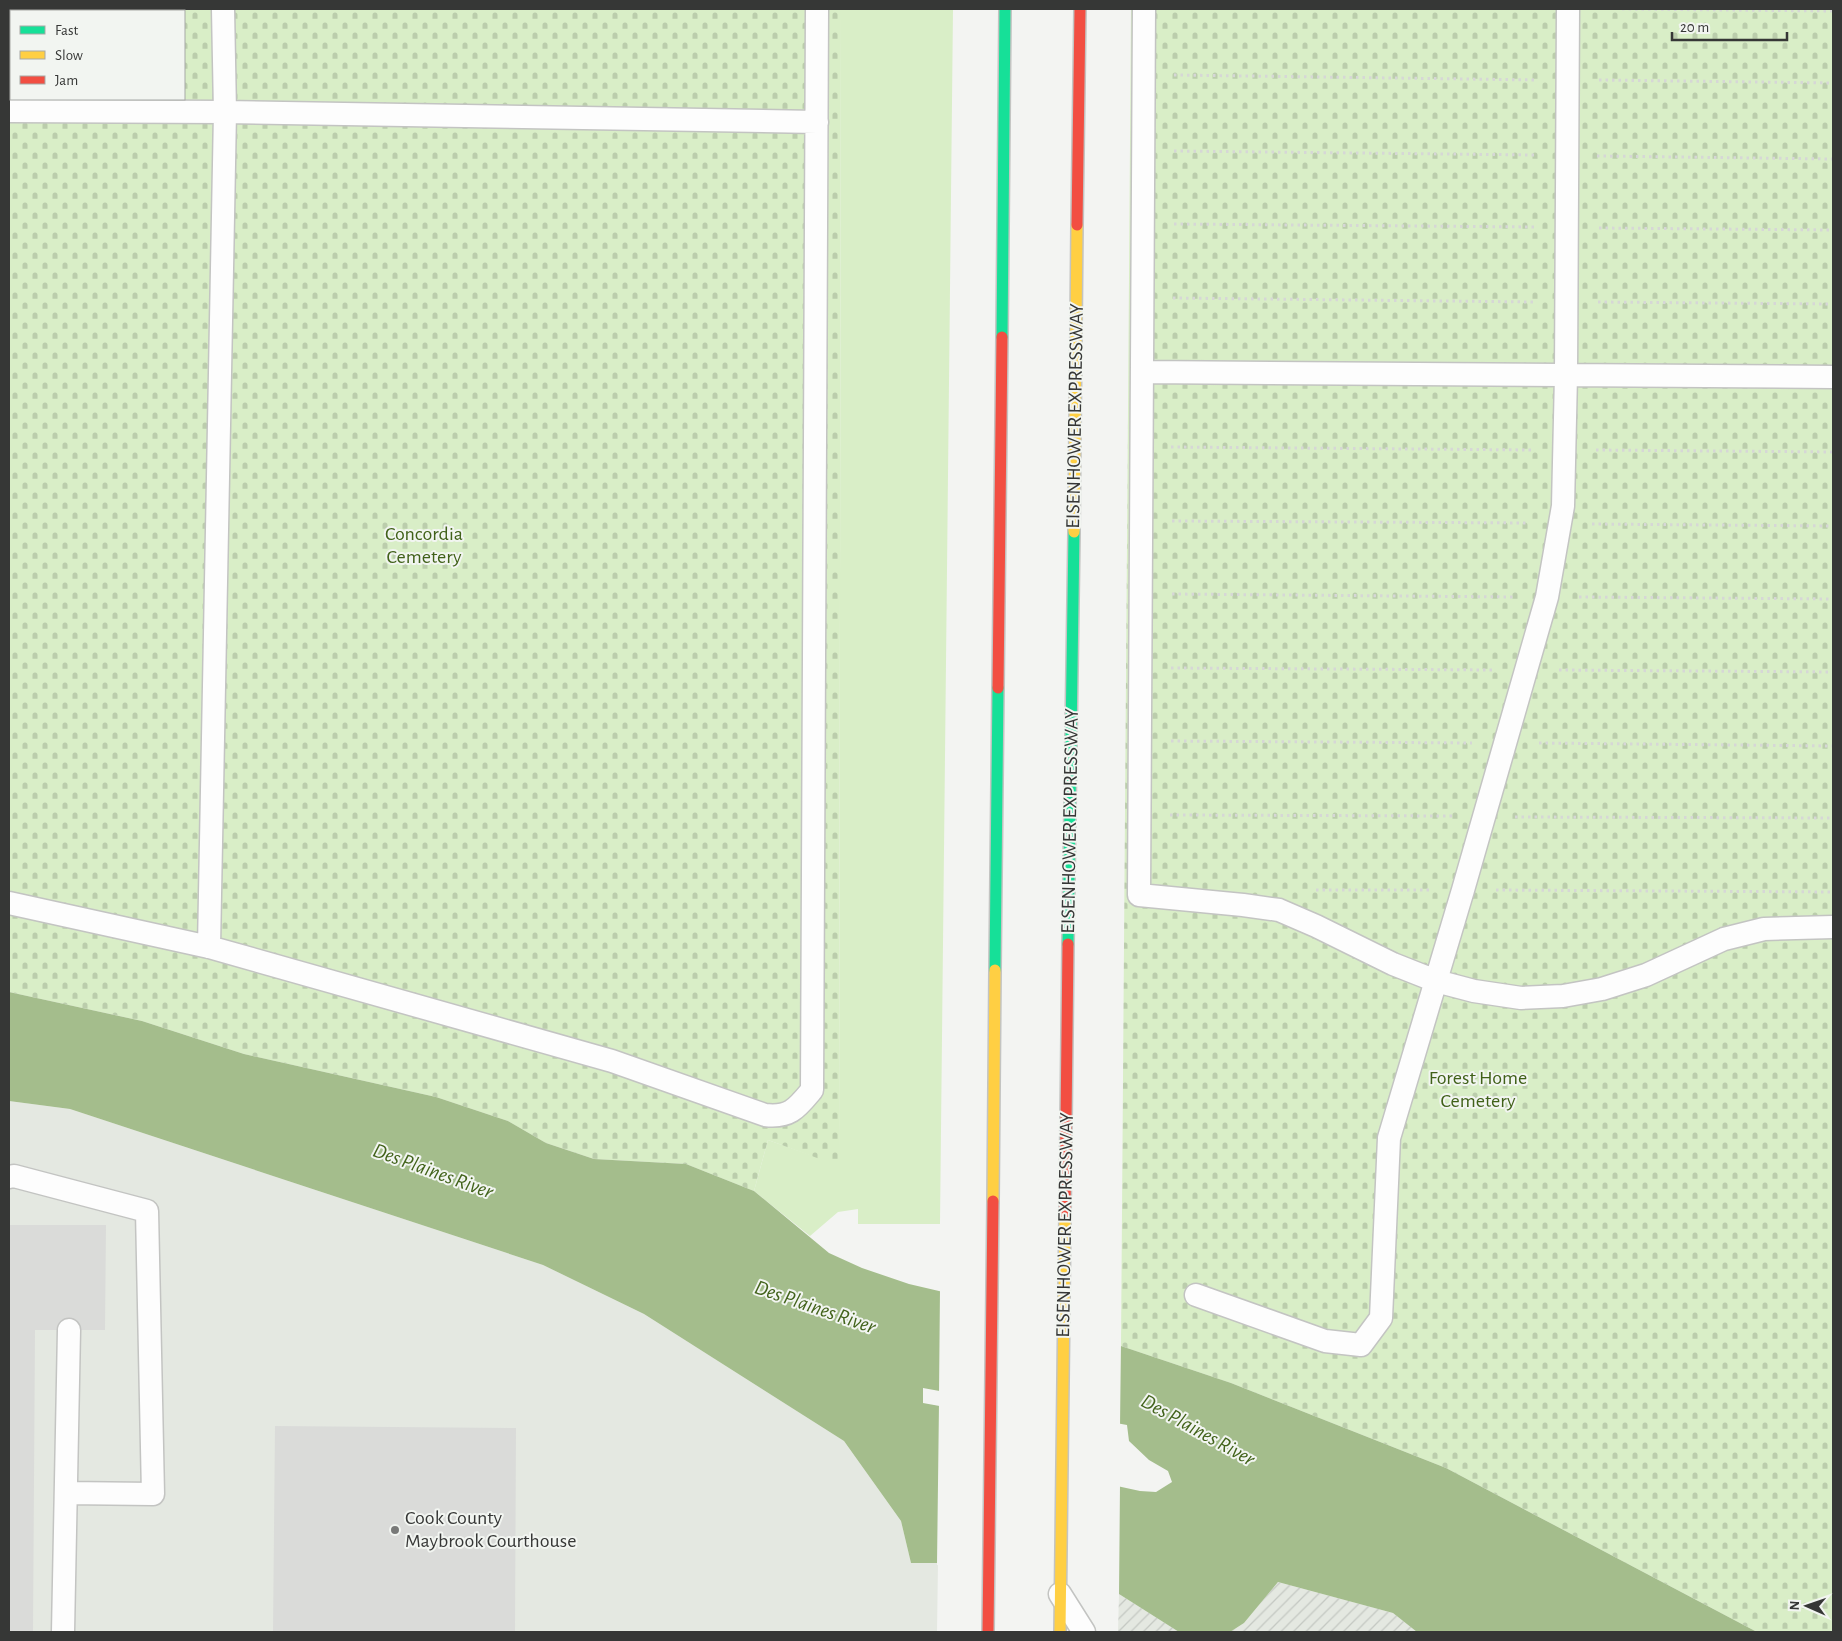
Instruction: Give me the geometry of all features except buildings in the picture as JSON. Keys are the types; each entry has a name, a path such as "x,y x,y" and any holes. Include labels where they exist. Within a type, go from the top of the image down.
{"highway":[{"path":"988,1632 1005,9"},
{"name":"EISENHOWER EXPRESSWAY","path":"1060,1632 1080,9"}],"lane":[{"path":"209,947 225,112 223,9"},
{"path":"9,903 209,947 612,1061 765,1115 780,1117 797,1108 812,1090 817,9"},
{"path":"1144,9 1140,895 1243,904 1279,910 1393,964 1436,981 1474,991 1520,998 1563,996 1602,989 1646,975 1724,939 1764,929 1833,928"},
{"path":"1196,1295 1325,1341 1361,1345 1381,1318 1388,1138 1463,890 1547,597 1563,506 1566,375 1568,9"},
{"path":"9,111 225,112 817,122"},
{"path":"1142,372 1833,377"},
{"path":"9,1177 14,1176 147,1211 153,1494 66,1494"},
{"path":"63,1632 69,1330"},
{"path":"1060,1594 1084,1632"}],"path":[{"path":"1622,9 1833,11"},
{"path":"1144,75 1833,83"},
{"path":"1144,151 1833,159"},
{"path":"1143,223 1833,230"},
{"path":"1142,298 1833,304"},
{"path":"1142,447 1833,452"},
{"path":"1142,520 1833,526"},
{"path":"1141,594 1833,599"},
{"path":"1140,668 1833,672"},
{"path":"1303,921 1303,890 1833,892"}],"shaded area":[{"path":"9,1101 70,1109 543,1265 644,1314 844,1441 901,1521 911,1563 938,1563 937,1632 9,1632"},
{"path":"1278,1582 1393,1613 1417,1632 1230,1632 1244,1623"},
{"path":"1119,1594 1179,1632 1118,1632"}],"green space":[{"name":"Concordia Cemetery","path":"9,9 841,9 839,1166 768,1140 754,1191 686,1164 594,1159 546,1143 508,1121 436,1097 244,1054 142,1021 9,992"},
{"path":"841,9 953,9 940,1224 858,1224 858,1209 838,1212 810,1236 754,1191 768,1140 839,1165"},
{"name":"Forest Home Cemetery","path":"1131,9 1833,9 1833,1632 1757,1632 1446,1468 1231,1383 1121,1346"}],"water":[{"name":"Des Plaines River","path":"9,992 142,1021 244,1054 436,1097 508,1121 546,1143 594,1159 686,1164 754,1191 829,1253 862,1268 909,1284 1071,1322 1121,1346 1231,1383 1446,1468 1757,1632 1417,1632 1393,1613 1278,1582 1244,1623 1230,1632 1179,1632 1119,1594 938,1563 911,1563 901,1521 844,1441 644,1314 543,1265 70,1109 9,1101","holes":["923,1388 1127,1425 1129,1441 1149,1460 1168,1471 1172,1482 1156,1492 1140,1491 1048,1471 977,1440 945,1407 923,1403"]}],"pier":[{"path":"940,1289 1072,1320 1121,1343 1120,1426 939,1393"},
{"path":"939,1403 947,1405 979,1438 1049,1468 1120,1484 1119,1597 937,1565"}],"traffic: fast":[{"path":"1002,337 1005,9"},
{"path":"1068,944 1074,532"},
{"path":"995,970 998,688"}],"traffic: slow":[{"path":"1074,532 1077,225"},
{"path":"993,1201 995,970"},
{"path":"1060,1632 1065,1213"}],"traffic: jam":[{"path":"1077,225 1080,9"},
{"path":"998,688 1002,337"},
{"path":"1065,1213 1068,944"},
{"path":"988,1632 993,1201"}],"place":[{"name":"Cook County Maybrook Courthouse","path":"395,1530"}]}
